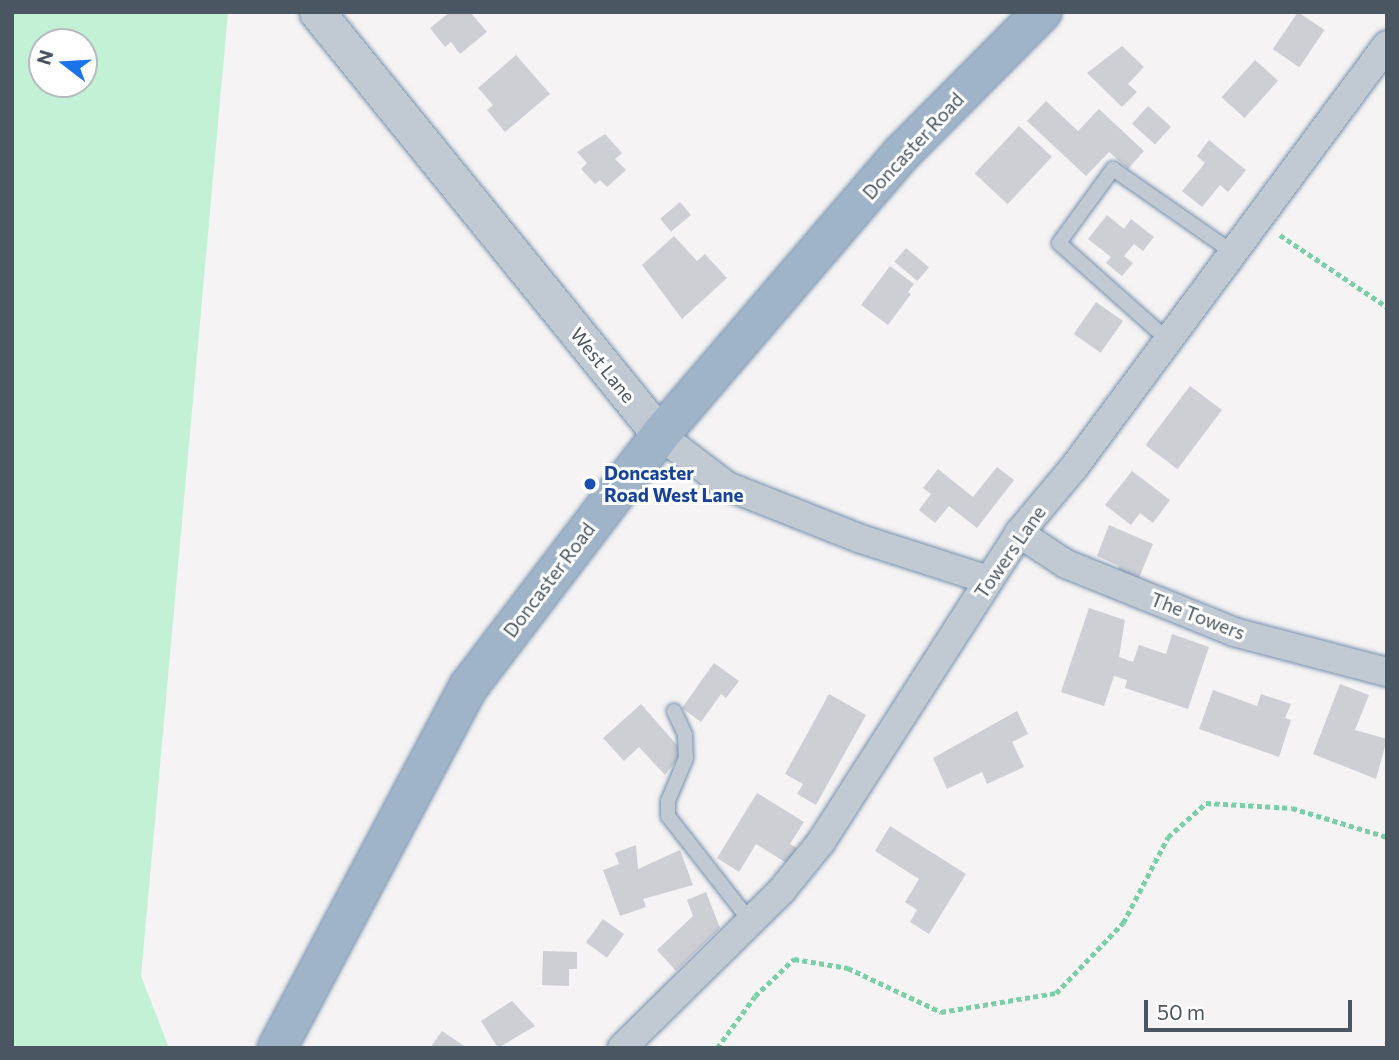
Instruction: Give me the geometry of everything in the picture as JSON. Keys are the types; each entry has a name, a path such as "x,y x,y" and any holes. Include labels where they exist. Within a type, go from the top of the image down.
{"highway":[{"name":"Doncaster Road","path":"277,1048 469,686 660,435 902,153 1042,12"}],"street":[{"name":"West Lane","path":"317,12 660,435 727,486 861,539 989,580"},
{"name":"Towers Lane","path":"622,1048 750,922 821,842 1019,533 1169,341 1387,45"},
{"name":"The Towers","path":"1019,533 1066,564 1234,632 1387,672"}],"lane":[{"path":"1169,341 1059,243 1113,169 1234,253"},
{"path":"674,711 685,735 686,758 668,801 668,816 750,922"}],"path":[{"path":"1259,221 1387,307"},
{"path":"717,1048 755,996 794,958 848,968 941,1012 1056,993 1123,923 1167,837 1206,803 1292,808 1387,837"}],"green space":[{"path":"12,12 228,12 141,976 169,1048 12,1048"}],"building":[{"path":"450,12 470,12 487,32 460,54 451,42 445,47 430,28"},
{"path":"1298,12 1325,30 1299,67 1273,49"},
{"path":"1122,46 1144,67 1128,84 1137,92 1122,107 1087,73"},
{"path":"516,55 550,94 505,132 487,110 493,105 478,88"},
{"path":"1255,60 1278,81 1245,118 1222,97"},
{"path":"1046,101 1078,131 1099,109 1144,151 1128,169 1109,152 1086,176 1027,121"},
{"path":"1148,106 1171,127 1155,145 1132,124"},
{"path":"1019,126 1052,157 1008,204 975,174"},
{"path":"605,134 622,153 615,159 626,170 607,187 600,180 595,184 581,169 587,163 577,152"},
{"path":"1209,140 1246,170 1228,192 1220,185 1202,207 1182,191 1205,163 1197,156"},
{"path":"680,202 691,215 671,232 660,219"},
{"path":"1107,215 1124,229 1131,219 1154,237 1143,251 1134,244 1124,256 1133,263 1122,276 1106,263 1111,257 1088,239"},
{"path":"674,236 697,261 705,254 727,278 682,319 642,265"},
{"path":"906,248 929,267 917,281 894,262"},
{"path":"890,266 914,284 908,292 911,294 888,325 861,305"},
{"path":"1096,302 1123,321 1101,353 1074,334"},
{"path":"1190,386 1222,410 1177,469 1145,445"},
{"path":"997,467 1014,480 977,528 949,506 935,523 919,510 931,494 923,488 938,469 973,497"},
{"path":"1132,471 1170,500 1153,523 1140,513 1131,525 1105,505"},
{"path":"1109,525 1153,544 1136,585 1115,576 1119,566 1097,556"},
{"path":"1089,608 1125,620 1119,657 1133,662 1139,645 1166,654 1172,634 1209,647 1188,709 1125,688 1127,680 1114,676 1104,706 1061,692"},
{"path":"714,663 739,681 726,698 721,694 701,722 682,708"},
{"path":"1340,684 1369,695 1355,730 1387,739 1376,779 1313,754"},
{"path":"1213,690 1257,706 1261,694 1291,704 1285,718 1291,720 1279,757 1199,729"},
{"path":"829,694 866,715 816,805 797,794 803,784 785,774"},
{"path":"641,704 683,752 665,775 639,747 624,761 603,738"},
{"path":"1017,711 1028,734 1012,742 1024,767 987,784 982,772 947,789 933,758"},
{"path":"757,793 804,822 790,844 797,848 788,864 756,844 739,872 717,858"},
{"path":"890,826 966,874 929,934 910,922 917,910 905,902 919,879 875,851"},
{"path":"636,845 638,869 680,850 693,885 643,899 646,907 620,916 603,870 619,864 615,853"},
{"path":"706,892 720,928 676,971 657,950 693,916 687,900"},
{"path":"603,919 624,934 607,958 586,942"},
{"path":"543,951 577,952 577,969 569,969 569,986 542,985"},
{"path":"512,1001 535,1026 498,1048 481,1021"},
{"path":"442,1031 467,1048 430,1048"}],"place":[{"name":"Doncaster Road West Lane","path":"590,484"}]}
